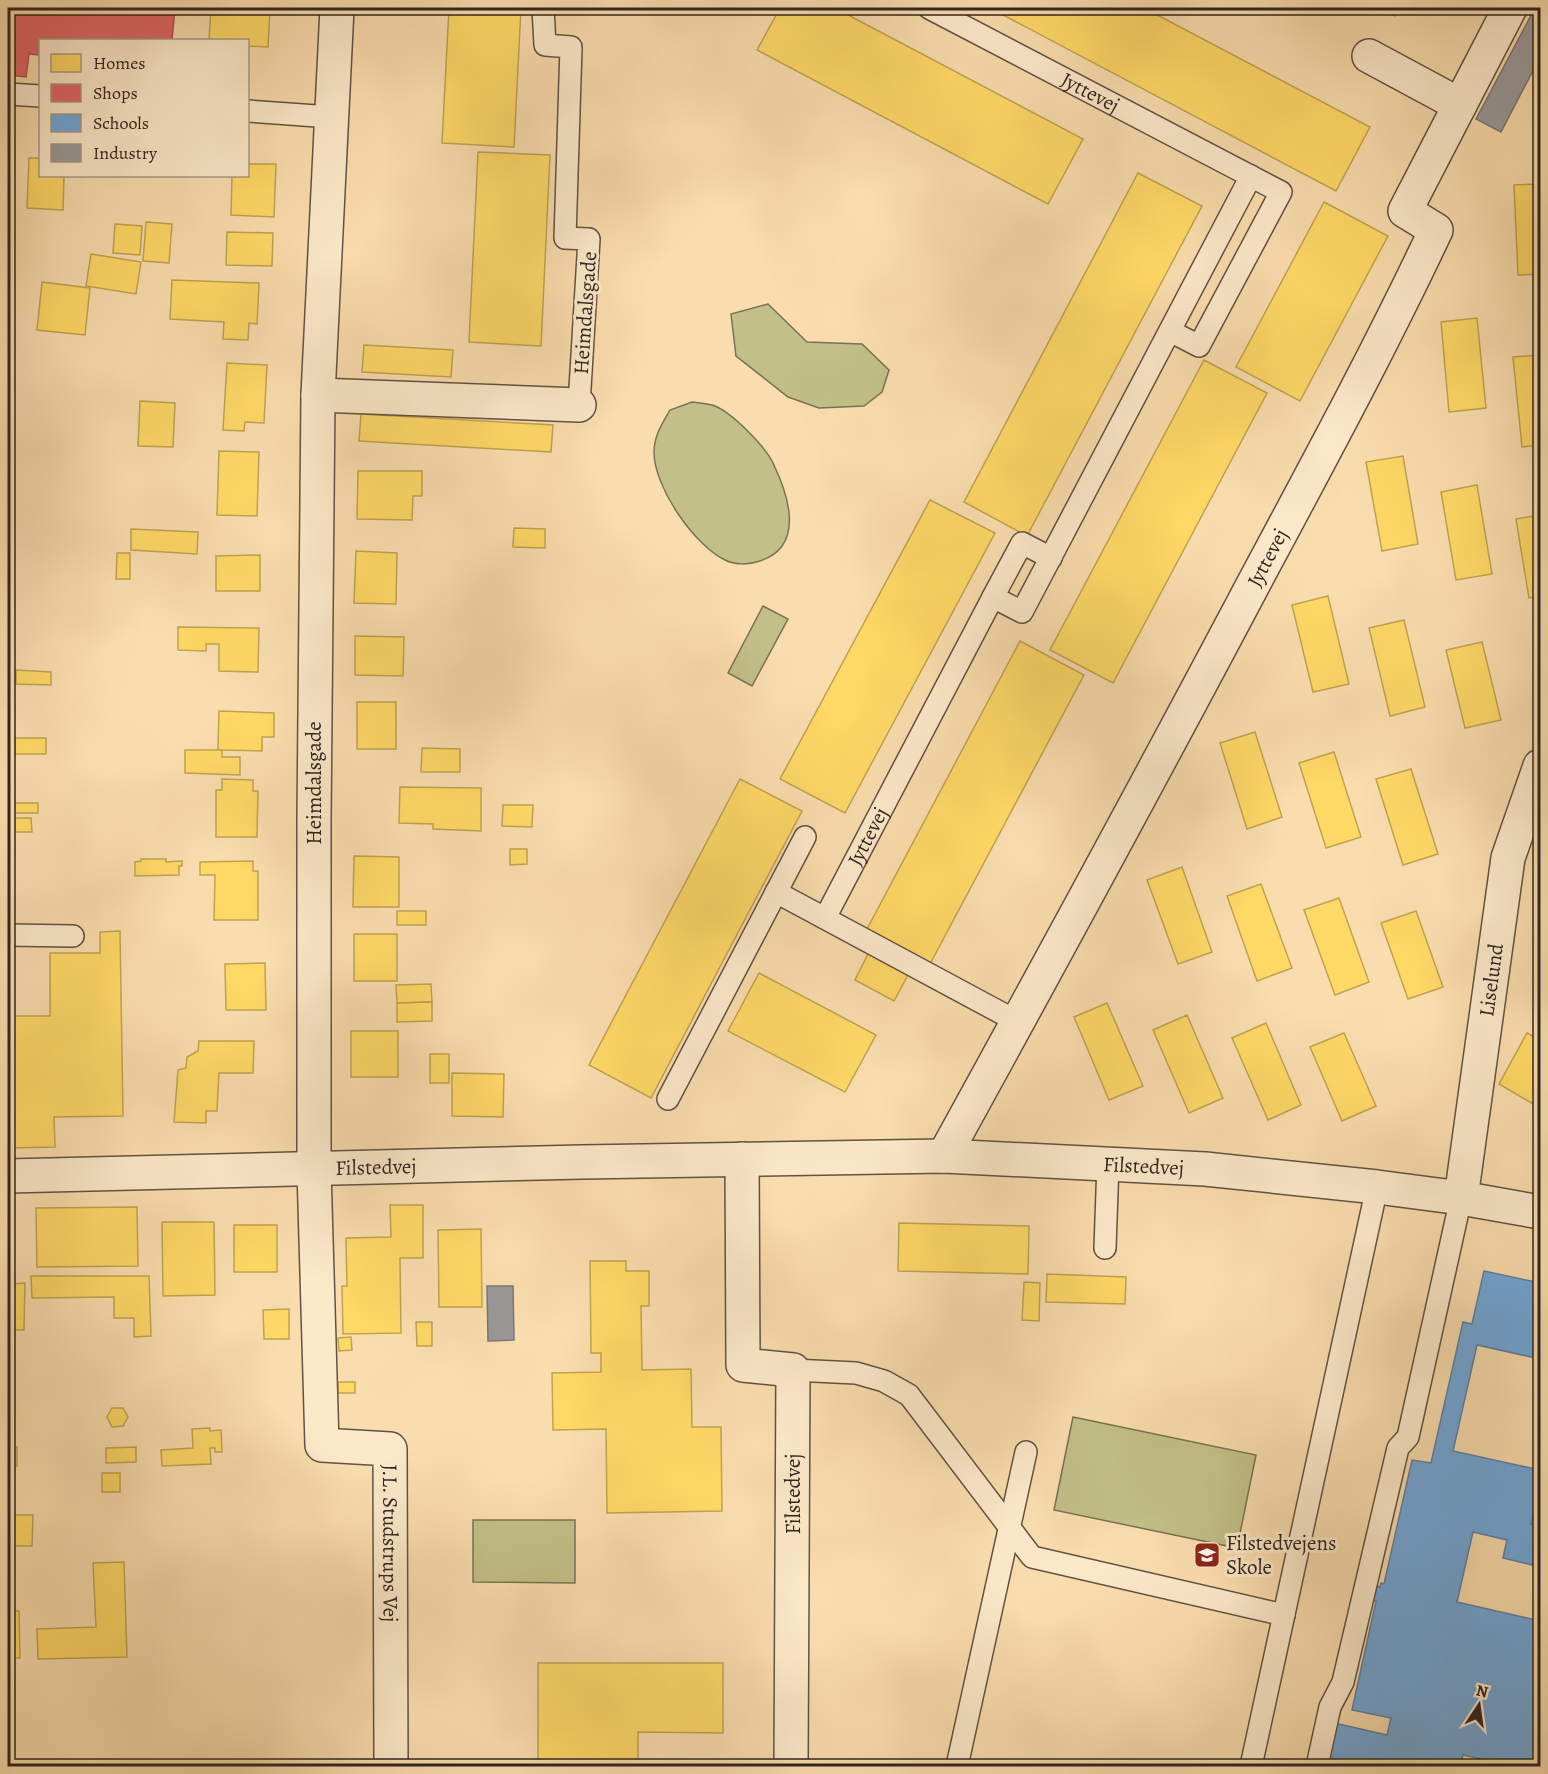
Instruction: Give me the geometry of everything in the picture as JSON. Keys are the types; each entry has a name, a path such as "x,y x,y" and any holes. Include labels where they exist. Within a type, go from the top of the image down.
{"street":[{"name":"Heimdalsgade","path":"314,1170 314,820 318,395 337,8"},
{"name":"Jyttevej","path":"944,1156 1208,671 1413,280 1436,230 1405,211 1510,8"},
{"path":"1369,56 1460,105"},
{"name":"Heimdalsgade","path":"318,395 579,405"},
{"name":"Liselund","path":"1461,1198 1508,858 1540,766"},
{"name":"Filstedvej","path":"8,1176 944,1156 1205,1169 1377,1187 1461,1198 1540,1212"},
{"path":"742,1159 743,1365 793,1370"},
{"name":"J.L. Studstrups Vej","path":"314,1170 321,1445 390,1449 392,1767"},
{"name":"Filstedvej","path":"791,1767 793,1370"}],"lane":[{"name":"Heimdalsgade","path":"543,8 545,45 571,47 565,238 589,239 579,405"},
{"name":"Jyttevej","path":"929,8 1281,192 1199,346 1170,331"},
{"path":"8,94 39,96"},
{"path":"249,111 331,117"},
{"path":"993,597 1022,612 1251,176"},
{"name":"Jyttevej","path":"825,918 1022,543 1051,558"},
{"path":"668,1099 805,837"},
{"path":"776,892 1018,1022"},
{"path":"8,935 74,936"},
{"path":"1105,1248 1108,1163"},
{"path":"1251,1767 1377,1187"},
{"path":"1317,1767 1330,1707 1343,1683 1398,1448 1408,1437 1461,1198"},
{"path":"793,1370 856,1373 884,1381 909,1395 1032,1557 1284,1615"},
{"path":"957,1767 1026,1452"}],"shaded area":[{"path":"768,304 807,342 862,344 889,370 882,392 864,406 819,408 788,397 736,356 731,314"},
{"path":"692,402 715,406 739,423 763,448 779,475 788,504 788,532 784,544 774,554 760,561 747,564 733,563 713,552 701,542 678,514 661,482 654,452 657,435 670,410"},
{"path":"763,606 788,619 752,686 728,673"},
{"path":"1073,1417 1256,1455 1237,1548 1054,1510"},
{"path":"473,1520 575,1520 575,1583 473,1582"}],"building: Homes":[{"path":"211,8 270,8 268,47 249,46 249,39 209,39"},
{"path":"449,8 521,8 514,147 442,143"},
{"path":"780,8 835,8 1083,139 1048,204 757,50"},
{"path":"990,8 1144,8 1370,127 1336,191"},
{"path":"1378,8 1399,8 1395,16"},
{"path":"478,152 550,155 541,346 469,342"},
{"path":"29,158 39,158 39,177 64,177 63,210 27,208"},
{"path":"249,164 276,164 274,217 231,215 232,177 249,177"},
{"path":"1138,173 1202,206 1027,536 964,502"},
{"path":"1540,184 1540,274 1518,275 1514,185"},
{"path":"1324,202 1388,236 1300,401 1236,367"},
{"path":"146,222 172,224 169,263 143,261"},
{"path":"115,224 142,226 140,255 113,253"},
{"path":"227,232 273,233 272,266 226,265"},
{"path":"91,254 141,262 136,294 86,286"},
{"path":"172,280 259,283 257,324 249,323 248,340 223,339 224,322 170,319"},
{"path":"42,282 90,288 85,335 37,330"},
{"path":"1477,318 1486,408 1449,412 1441,322"},
{"path":"364,345 453,350 451,377 362,372"},
{"path":"1540,355 1540,445 1522,447 1513,357"},
{"path":"1204,360 1267,393 1113,683 1050,650"},
{"path":"227,363 267,365 264,423 245,422 244,431 223,430"},
{"path":"140,401 175,403 173,447 138,446"},
{"path":"361,414 553,425 551,452 359,441"},
{"path":"8,443 12,443 11,460 8,460"},
{"path":"219,451 259,452 257,516 217,515"},
{"path":"1403,456 1418,544 1382,551 1366,462"},
{"path":"358,471 422,471 422,496 413,496 412,520 357,519"},
{"path":"1477,485 1492,574 1456,580 1441,492"},
{"path":"930,500 995,533 845,813 780,779"},
{"path":"1540,515 1540,596 1529,598 1516,519"},
{"path":"514,528 545,529 545,548 513,547"},
{"path":"131,529 198,532 197,554 131,550"},
{"path":"356,551 397,553 396,604 354,603"},
{"path":"117,553 130,553 130,579 116,579"},
{"path":"260,555 260,591 216,591 216,556"},
{"path":"1328,596 1349,684 1313,692 1292,605"},
{"path":"1404,620 1425,707 1390,716 1369,628"},
{"path":"178,627 259,628 258,672 219,671 219,644 206,644 206,651 178,650"},
{"path":"355,636 404,637 403,676 355,675"},
{"path":"1020,641 1084,675 930,964 866,931"},
{"path":"1482,642 1501,720 1465,728 1446,650"},
{"path":"16,670 51,672 51,685 16,684"},
{"path":"357,702 396,702 396,749 357,749"},
{"path":"219,711 274,713 274,737 262,737 262,751 218,750"},
{"path":"1255,732 1282,817 1247,829 1220,743"},
{"path":"15,738 46,738 46,754 15,754"},
{"path":"422,748 460,749 460,772 421,772"},
{"path":"185,750 222,750 222,757 240,757 240,775 185,773"},
{"path":"1334,752 1361,837 1326,848 1299,763"},
{"path":"1411,769 1438,854 1403,865 1376,779"},
{"path":"222,779 253,780 253,791 258,791 257,837 216,837 216,790 222,790"},
{"path":"740,779 802,811 651,1098 589,1065"},
{"path":"400,787 481,788 481,831 433,829 433,824 399,823"},
{"path":"8,803 38,803 38,813 8,813"},
{"path":"503,805 533,805 532,827 502,826"},
{"path":"13,818 31,818 32,832 13,832"},
{"path":"510,849 527,849 527,864 510,865"},
{"path":"354,856 399,857 399,907 353,907"},
{"path":"141,859 182,861 182,866 179,866 179,875 135,876 135,862"},
{"path":"253,861 253,871 258,871 258,920 214,920 215,875 200,875 200,862"},
{"path":"1182,867 1212,952 1178,964 1147,880"},
{"path":"1261,884 1292,968 1257,981 1227,896"},
{"path":"1339,898 1369,982 1335,995 1304,910"},
{"path":"397,911 426,911 426,925 397,925"},
{"path":"1416,911 1443,987 1408,999 1381,923"},
{"path":"120,931 123,1116 54,1117 55,1147 8,1148 8,1016 50,1016 50,953 100,953 100,932"},
{"path":"354,934 397,934 397,981 354,981"},
{"path":"870,950 910,971 894,1001 855,980"},
{"path":"265,963 266,1010 226,1010 225,964"},
{"path":"759,973 876,1035 845,1092 728,1031"},
{"path":"431,984 432,1002 397,1003 396,985"},
{"path":"432,1002 432,1021 397,1022 397,1003"},
{"path":"1107,1003 1143,1086 1109,1100 1074,1017"},
{"path":"1187,1015 1223,1098 1189,1113 1153,1030"},
{"path":"1266,1023 1301,1105 1268,1120 1232,1038"},
{"path":"351,1031 398,1031 398,1077 351,1077"},
{"path":"1344,1033 1376,1106 1342,1121 1310,1047"},
{"path":"1527,1033 1540,1040 1540,1108 1499,1084"},
{"path":"199,1041 254,1041 253,1073 219,1073 217,1111 206,1111 206,1123 174,1122 178,1070 186,1068 187,1057 198,1051"},
{"path":"430,1054 449,1054 449,1083 430,1083"},
{"path":"452,1073 504,1074 503,1117 452,1116"},
{"path":"390,1205 423,1205 423,1258 400,1258 401,1333 343,1334 342,1286 347,1286 346,1238 391,1237"},
{"path":"137,1207 138,1266 37,1267 36,1208"},
{"path":"162,1222 214,1222 215,1295 163,1296"},
{"path":"899,1223 1029,1226 1028,1274 898,1271"},
{"path":"234,1225 277,1225 277,1272 234,1272"},
{"path":"481,1229 482,1307 439,1307 438,1230"},
{"path":"590,1261 626,1261 626,1271 649,1271 649,1306 641,1306 642,1370 691,1369 692,1427 721,1427 722,1511 607,1513 606,1429 553,1430 552,1373 601,1372 601,1353 591,1353"},
{"path":"1047,1274 1126,1277 1125,1304 1046,1302"},
{"path":"31,1276 149,1276 151,1336 134,1337 134,1318 114,1318 114,1297 32,1298"},
{"path":"8,1281 10,1284 25,1283 24,1330 8,1330"},
{"path":"1024,1282 1040,1283 1039,1321 1022,1320"},
{"path":"289,1309 289,1339 264,1339 263,1310"},
{"path":"416,1322 432,1322 432,1346 417,1346"},
{"path":"351,1337 352,1350 339,1351 338,1338"},
{"path":"338,1382 355,1382 355,1393 338,1393"},
{"path":"112,1408 123,1408 128,1417 123,1426 112,1427 107,1417"},
{"path":"210,1428 210,1431 221,1430 222,1452 215,1452 215,1448 210,1448 211,1464 162,1466 161,1450 193,1448 192,1429"},
{"path":"8,1447 17,1447 17,1466 8,1466"},
{"path":"136,1447 136,1462 106,1463 106,1448"},
{"path":"102,1473 120,1473 120,1492 102,1492"},
{"path":"8,1476 11,1476 11,1515 33,1515 32,1546 8,1546"},
{"path":"124,1562 127,1657 38,1659 37,1629 96,1627 93,1563"},
{"path":"8,1611 19,1611 20,1658 8,1658"},
{"path":"538,1663 723,1663 723,1733 638,1732 638,1766 538,1766"},
{"path":"650,1760 716,1760 716,1766 650,1766"}],"building: Shops":[{"path":"8,8 175,8 172,39 39,39 39,55 29,54 26,77 8,75"}],"building: Schools":[{"path":"1484,1271 1540,1283 1540,1359 1477,1345 1453,1451 1540,1470 1540,1489 1531,1524 1540,1527 1540,1552 1537,1566 1503,1558 1507,1540 1473,1532 1457,1602 1540,1621 1540,1766 1505,1766 1505,1764 1463,1755 1460,1766 1324,1766 1334,1723 1387,1735 1391,1718 1352,1710 1376,1601 1370,1600 1373,1585 1380,1587 1381,1583 1384,1584 1412,1460 1431,1463 1463,1322 1472,1324"}],"building: Industry":[{"path":"1535,8 1540,8 1540,57 1501,132 1476,119"},
{"path":"487,1286 513,1286 514,1340 488,1341"}],"place":[{"name":"Filstedvejens Skole","path":"1207,1555"}]}
